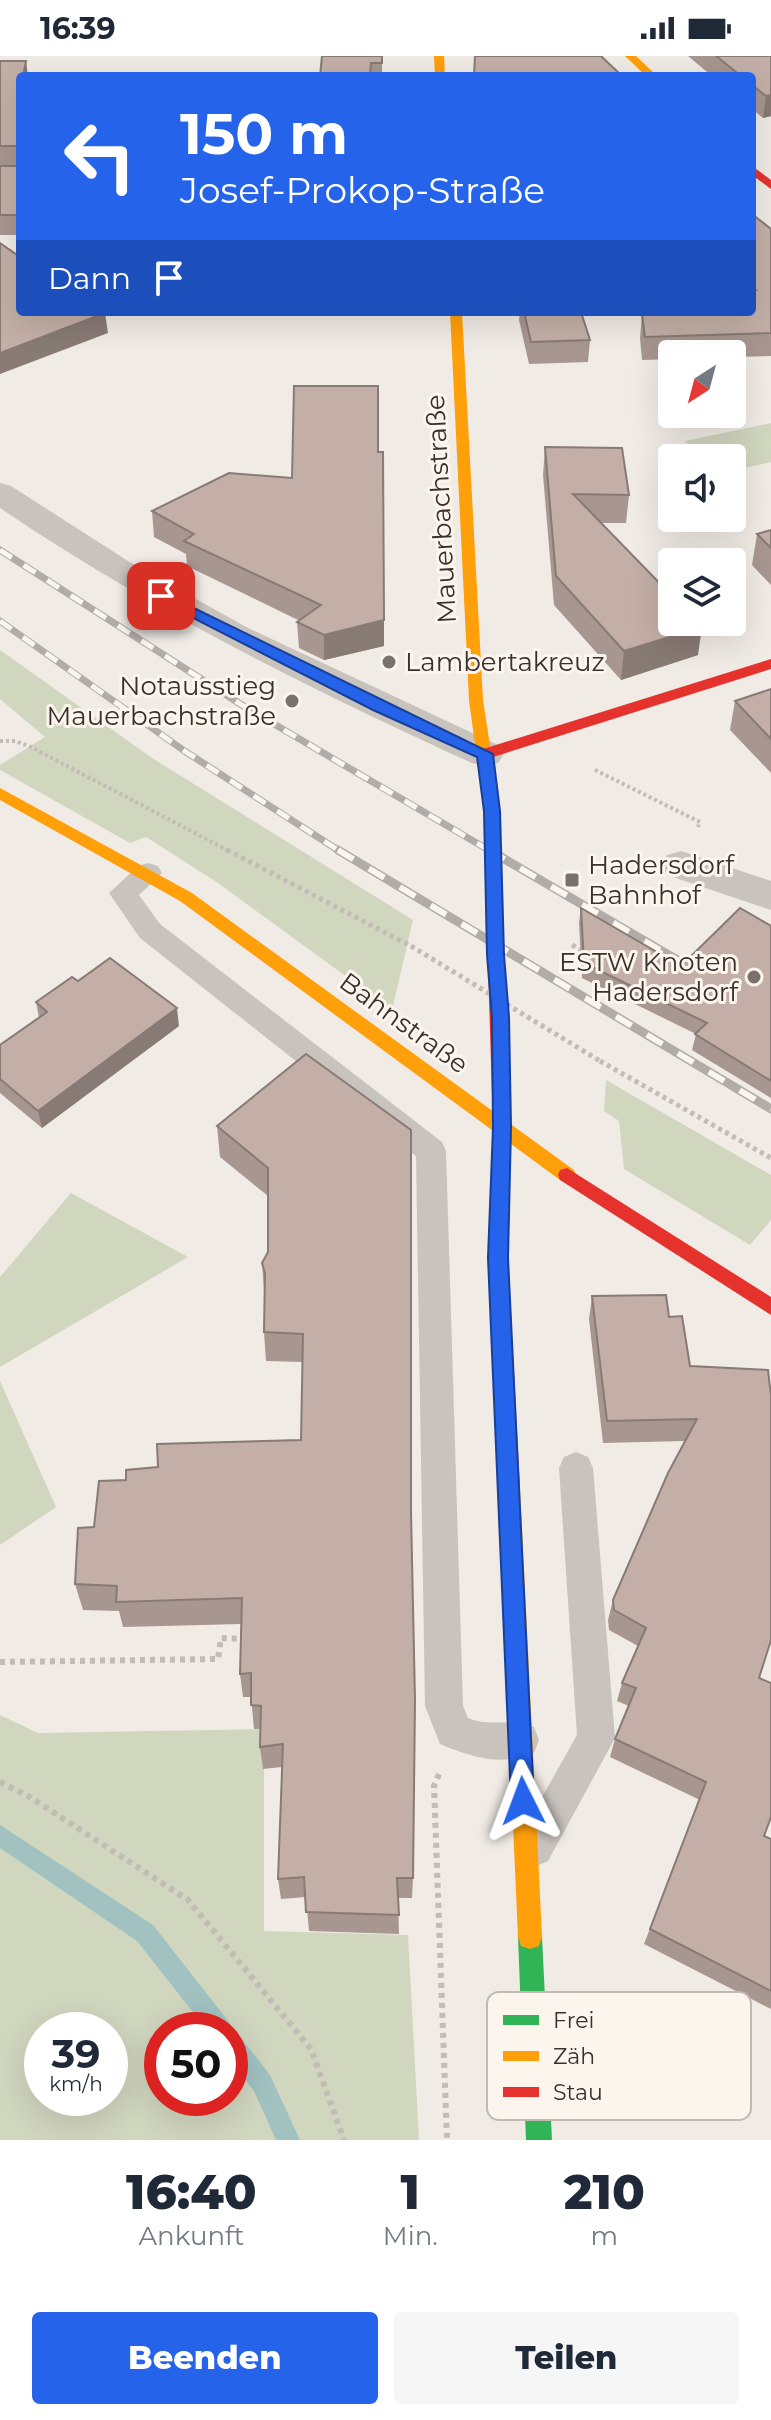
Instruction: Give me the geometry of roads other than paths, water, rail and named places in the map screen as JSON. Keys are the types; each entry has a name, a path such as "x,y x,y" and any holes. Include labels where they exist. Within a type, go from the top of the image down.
{"main road":[{"path":"630,56 648,72"},
{"path":"756,173 771,186"},
{"name":"Mauerbachstraße","path":"456,316 476,700 492,811 502,1127 498,1258 532,1992"},
{"path":"485,754 771,664"},
{"name":"Bahnstraße","path":"0,793 148,873 186,897 539,1156 771,1307"},
{"name":"Mauerbachstraße","path":"538,2120 539,2140"}],"street":[{"path":"0,493 68,541 184,610 378,707 485,754"},
{"path":"681,865 771,896"}],"lane":[{"path":"148,873 123,893 150,931 431,1151 444,1706 454,1731 465,1736 475,1740 520,1740"},
{"path":"525,1863 596,1738 576,1468"}],"waterway":[{"path":"0,1836 145,1933 207,2012"},
{"path":"248,2065 262,2083 288,2140"}],"railway":[{"path":"0,550 245,707 492,852"},
{"path":"0,621 186,752 341,852"},
{"path":"338,850 771,1109"},
{"path":"489,850 701,974"}],"place":[{"name":"Lambertakreuz","path":"389,662"},
{"name":"Notausstieg Mauerbachstraße","path":"292,701"},
{"name":"Hadersdorf Bahnhof","path":"572,880"},
{"name":"ESTW Knoten Hadersdorf","path":"754,977"}]}
